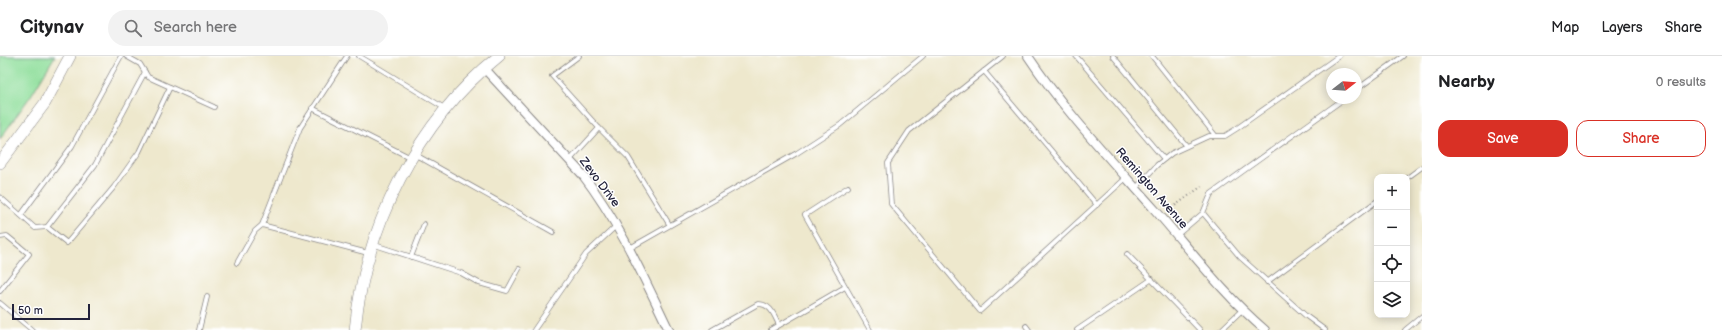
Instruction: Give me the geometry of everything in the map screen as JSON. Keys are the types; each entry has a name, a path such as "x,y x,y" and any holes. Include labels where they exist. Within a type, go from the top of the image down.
{"street":[{"path":"0,163 45,103 70,56"},
{"path":"355,330 362,282 371,249 390,199 413,156 446,109 484,68 499,56"},
{"name":"Remington Avenue","path":"1028,56 1048,86 1126,178 1242,310 1265,330"},
{"name":"Zevo Drive","path":"484,68 594,190 630,248 669,330"}],"lane":[{"path":"21,215 72,146 122,56"},
{"path":"126,56 140,64 148,77 214,107"},
{"path":"237,263 255,232 262,225 300,128 346,56"},
{"path":"359,56 446,109"},
{"path":"579,56 552,76 599,128 628,157 669,224"},
{"path":"630,248 669,224 797,154 840,124 923,56"},
{"path":"1003,56 909,131 888,163 891,204 916,236 980,311 1126,178"},
{"path":"1076,56 1164,159"},
{"path":"1113,56 1186,145"},
{"path":"1152,56 1215,135"},
{"path":"1136,188 1164,159 1186,145 1209,136 1225,136 1339,56"},
{"path":"1362,86 1403,56"},
{"path":"984,71 1097,205"},
{"path":"47,227 95,165 145,72"},
{"path":"0,197 35,228 47,227 67,243 114,187 139,152 170,87"},
{"path":"1177,235 1203,213 1211,194 1337,104"},
{"path":"312,108 413,156 553,232"},
{"path":"569,161 599,128"},
{"path":"1410,176 1422,167"},
{"path":"848,187 804,215 870,330"},
{"path":"1267,282 1374,203"},
{"path":"1203,213 1240,257 1267,282 1325,330"},
{"path":"411,257 424,224"},
{"path":"262,225 411,257 461,273 479,284 507,291 519,270"},
{"path":"534,330 586,254 616,225"},
{"path":"0,237 7,236 29,254 0,291"},
{"path":"1127,254 1200,330"},
{"path":"1077,330 1152,279"},
{"path":"771,330 845,287"},
{"path":"199,330 207,297"},
{"path":"0,303 32,330"},
{"path":"712,330 758,304 764,304 769,307 779,325"},
{"path":"1221,330 1242,310"},
{"path":"1405,330 1422,316"}],"path":[{"path":"1172,208 1202,186"}],"green space":[{"path":"0,56 55,56 32,94 0,139"}]}
